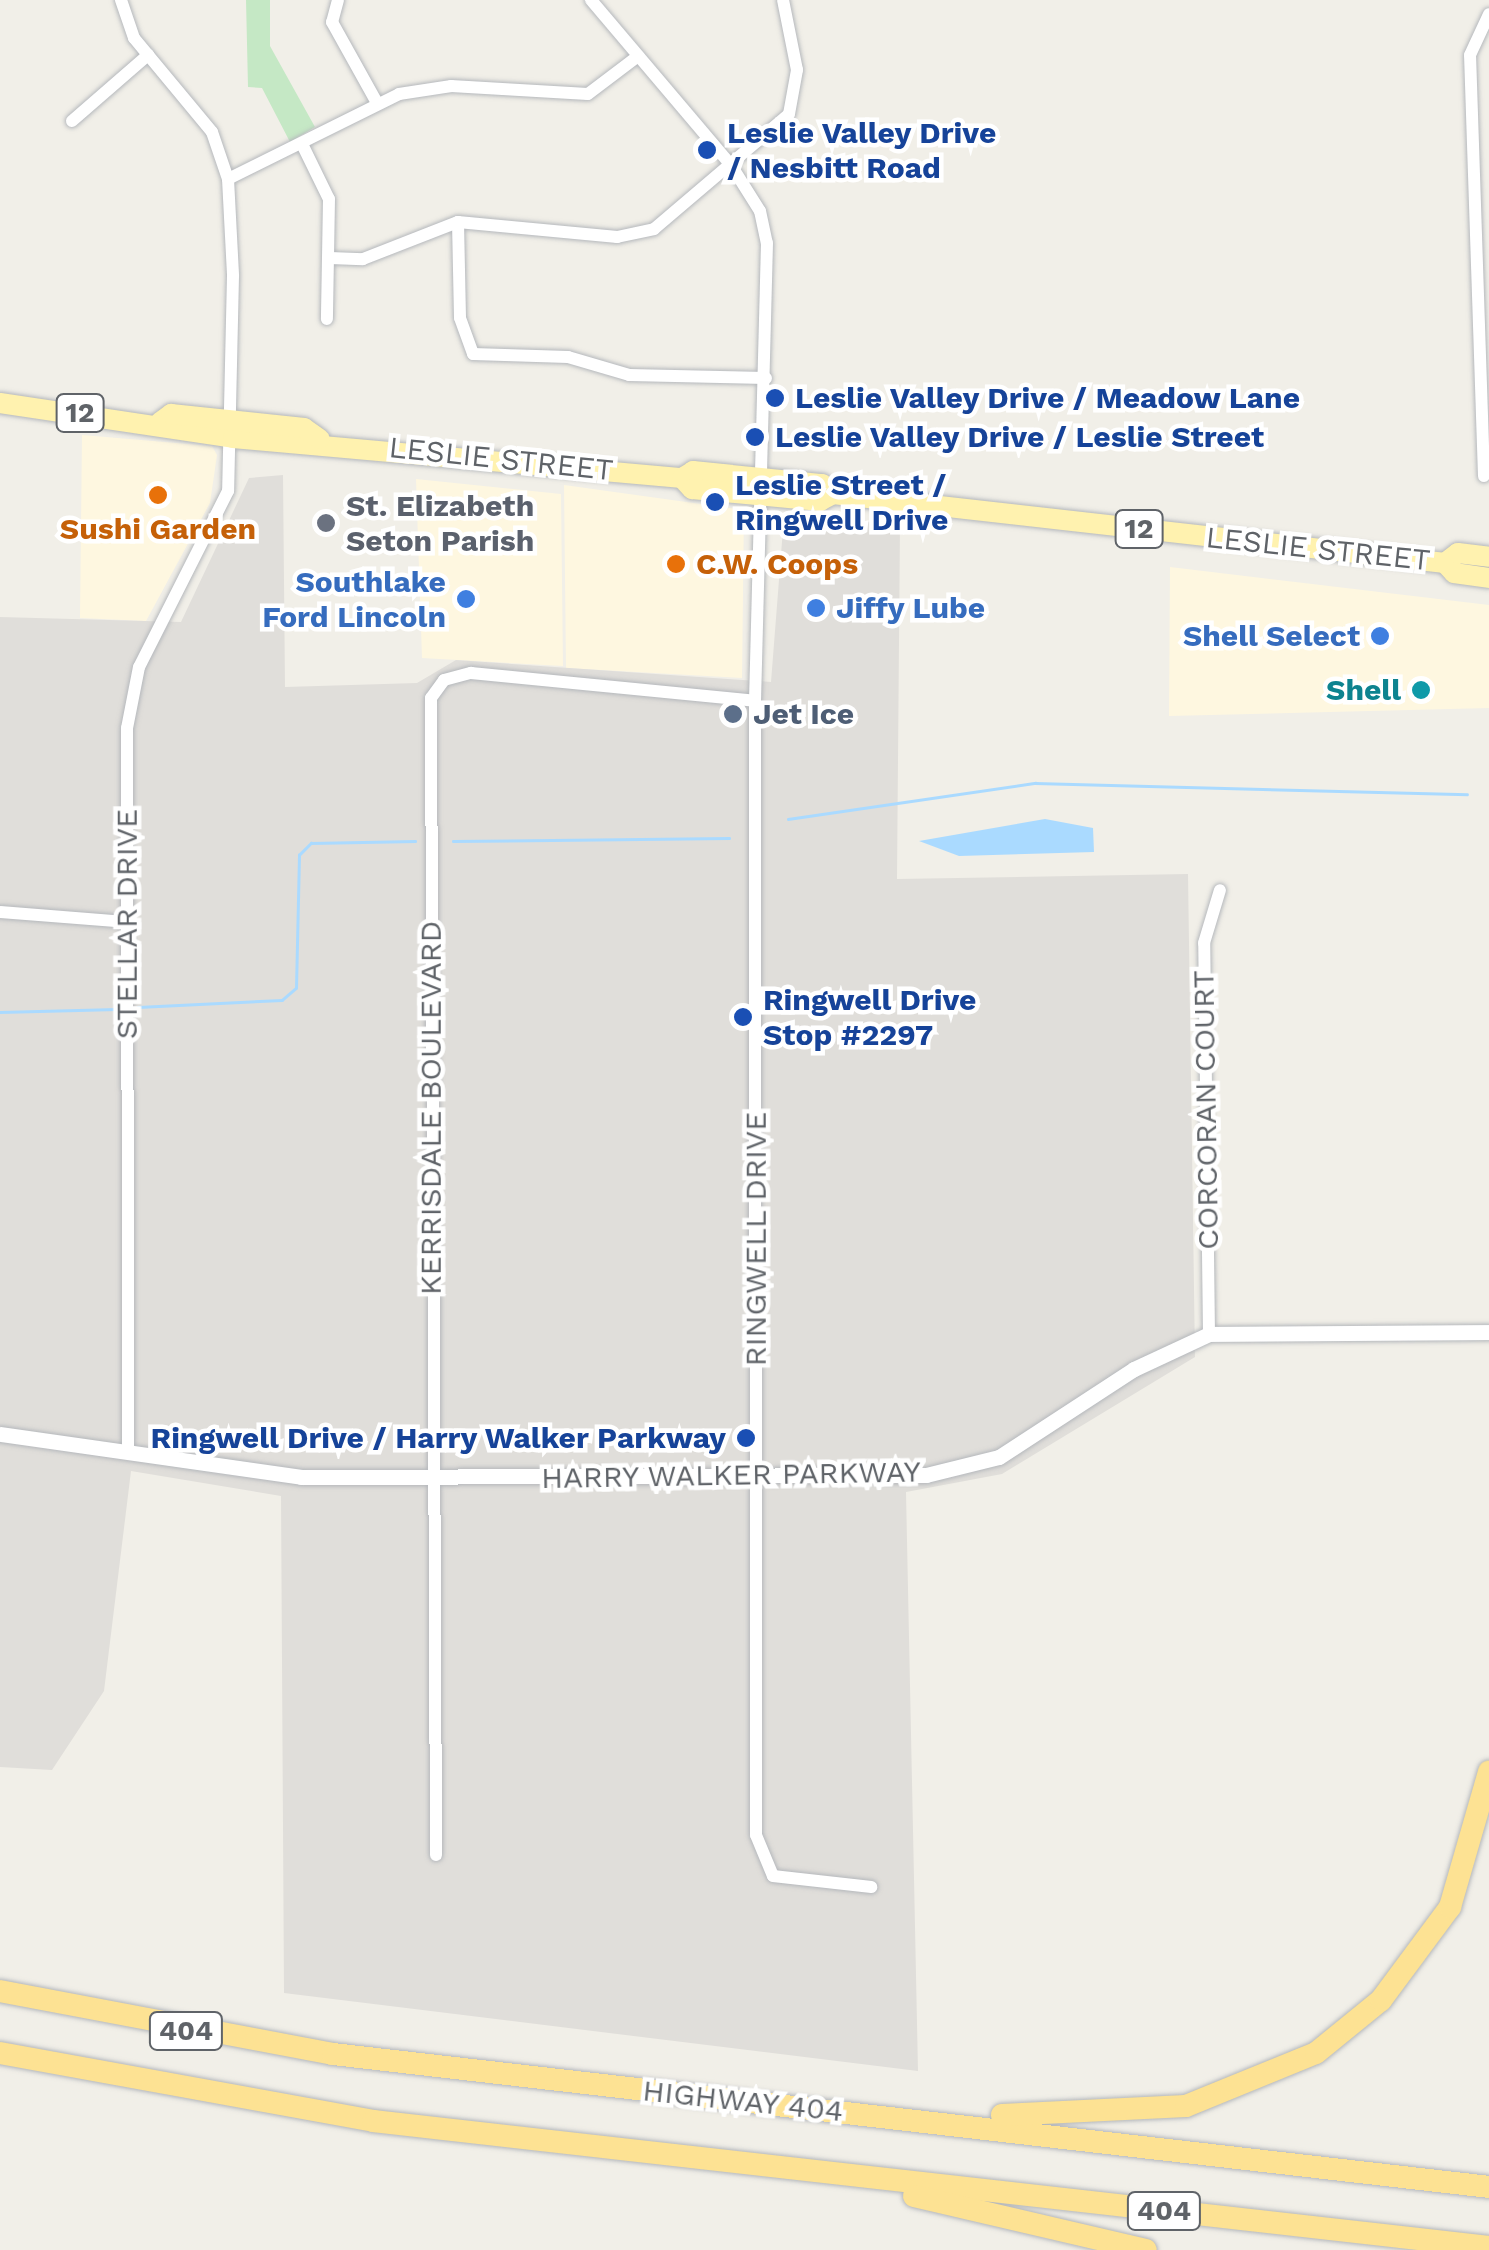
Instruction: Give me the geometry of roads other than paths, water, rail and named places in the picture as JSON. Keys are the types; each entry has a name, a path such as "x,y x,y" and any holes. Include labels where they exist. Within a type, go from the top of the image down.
{"highway":[{"path":"860,2113 1112,2116 1186,2106 1276,2074 1352,2026 1434,1931 1468,1868 1489,1772"},
{"name":"HIGHWAY 404","path":"0,1992 332,2054 1460,2185 1488,2182"},
{"name":"HIGHWAY 404","path":"0,2052 373,2121 1487,2247"},
{"path":"843,2176 1146,2250"}],"main road":[{"name":"LESLIE STREET","path":"0,403 160,422 167,431 233,429 682,478 693,470 763,487 822,484 833,494 1446,562 1458,552 1489,556"},
{"name":"LESLIE STREET","path":"1446,562 1454,573 1489,578"}],"street":[{"name":"STELLAR DRIVE","path":"121,0 148,56 212,132 228,179 233,429 222,517 158,625 134,688 126,922 128,1452"},
{"path":"338,0 332,22 377,103"},
{"name":"RINGWELL DRIVE","path":"592,0 731,165 760,211 767,243 755,700 758,1854 787,1882 872,1887"},
{"path":"330,258 363,259 458,222 638,236 731,165 796,96 783,0"},
{"path":"1484,476 1470,54 1489,14"},
{"path":"72,122 148,56"},
{"path":"228,179 377,103 451,86 588,94 638,56"},
{"path":"302,144 328,199 328,319"},
{"path":"458,222 460,318 473,354 568,357 629,376 766,378"},
{"name":"KERRISDALE BOULEVARD","path":"436,1855 435,687 471,673 755,700"},
{"name":"CORCORAN COURT","path":"1208,1334 1204,943 1220,890"},
{"path":"0,912 126,922"},
{"name":"HARRY WALKER PARKWAY","path":"0,1434 301,1478 926,1474 999,1457 1134,1369 1208,1334 1489,1332"}],"water":[{"path":"1045,819 1093,828 1094,852 959,856 919,841"}],"waterway":[{"path":"788,819 1035,783 1467,794"},
{"path":"453,841 729,838"},
{"path":"138,1007 282,1000 296,988 299,855 311,843 415,841"},
{"path":"0,1012 117,1009"}],"place":[{"name":"Leslie Valley Drive / Nesbitt Road","path":"707,150"},
{"name":"Leslie Valley Drive / Meadow Lane","path":"775,398"},
{"name":"Leslie Valley Drive / Leslie Street","path":"755,437"},
{"name":"Sushi Garden","path":"158,495"},
{"name":"Leslie Street / Ringwell Drive","path":"715,502"},
{"name":"St. Elizabeth Seton Parish","path":"326,523"},
{"name":"C.W. Coops","path":"676,564"},
{"name":"Southlake Ford Lincoln","path":"466,599"},
{"name":"Jiffy Lube","path":"816,608"},
{"name":"Shell Select","path":"1380,636"},
{"name":"Shell","path":"1421,690"},
{"name":"Jet Ice","path":"733,714"},
{"name":"Ringwell Drive Stop #2297","path":"743,1017"},
{"name":"Ringwell Drive / Harry Walker Parkway","path":"746,1438"}]}
